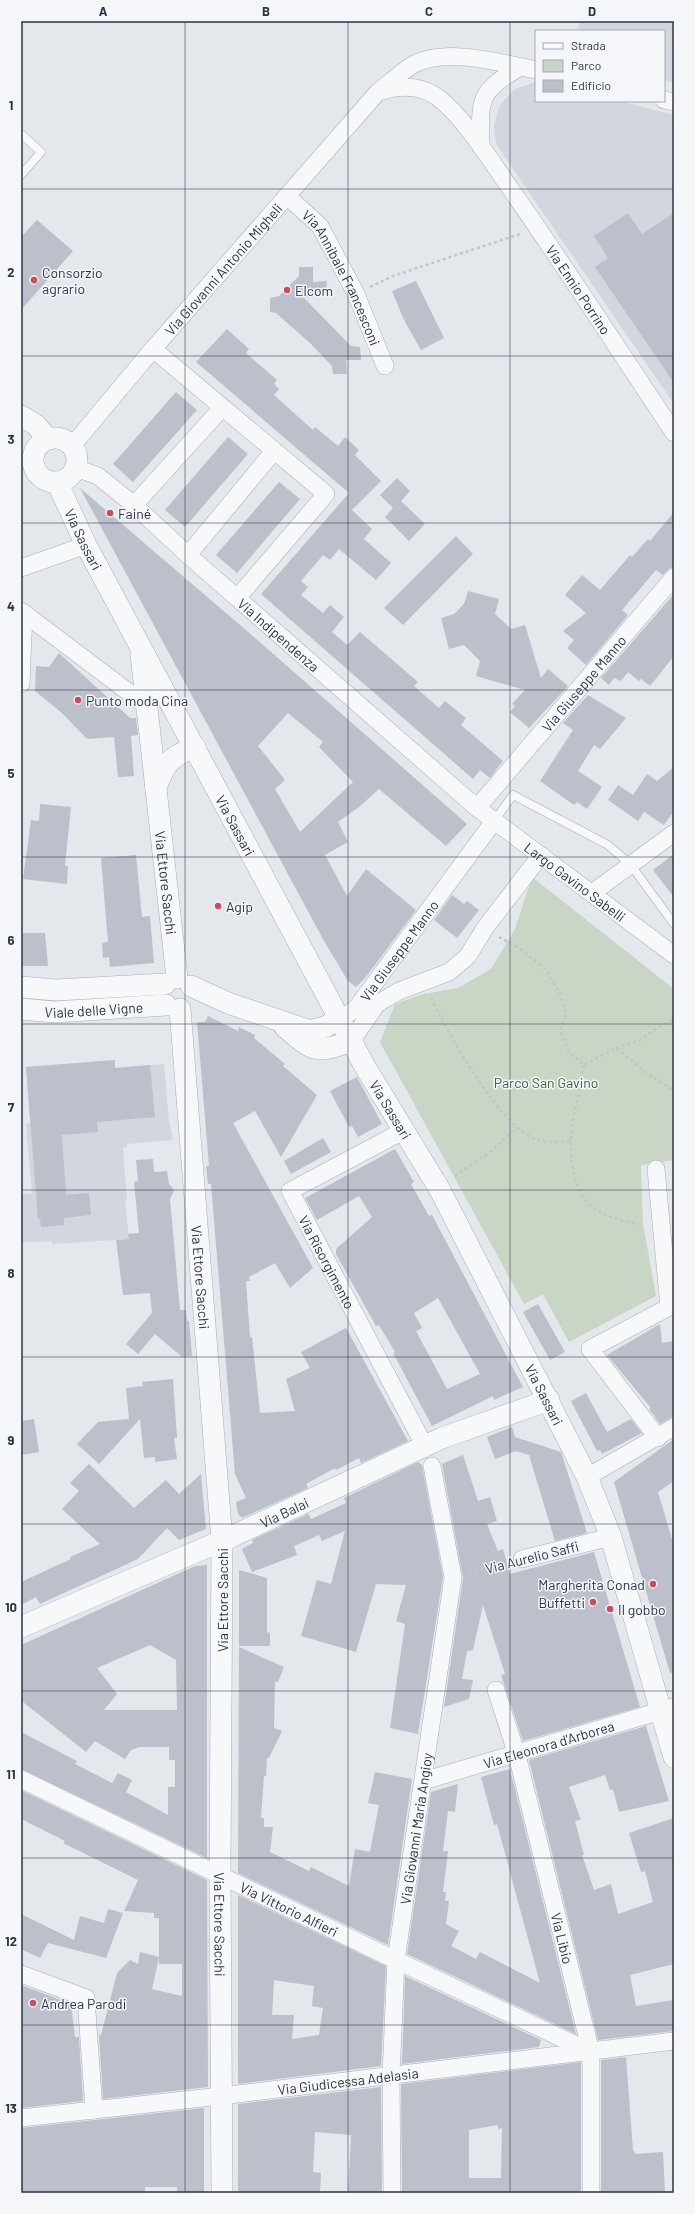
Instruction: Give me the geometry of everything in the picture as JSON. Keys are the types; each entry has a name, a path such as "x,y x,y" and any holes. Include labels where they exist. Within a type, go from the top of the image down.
{"street":[{"name":"Via Giovanni Antonio Migheli","path":"68,441 77,440 153,349 377,93 412,66 436,58 475,58 528,69"},
{"path":"481,147 480,113 485,94 495,82 528,69"},
{"path":"377,93 390,88 411,87 433,95 447,106 481,147"},
{"name":"Via Ennio Porrino","path":"481,147 538,228 674,433"},
{"name":"Via Annibale Francesconi","path":"287,196 320,226 356,294 385,366"},
{"path":"153,349 326,494 238,597"},
{"path":"134,504 222,408"},
{"path":"21,416 36,425 48,439"},
{"path":"21,438 33,463 39,475 50,482 57,482 68,478 76,468 77,453 68,441 62,438 48,439 36,448 33,463"},
{"path":"188,555 274,451"},
{"name":"Via Indipendenza","path":"76,468 98,476 134,504 188,555 238,597 477,808"},
{"name":"Via Sassari","path":"57,482 86,545 340,1018 402,1131 440,1190 587,1477 611,1537 668,1709 674,1756"},
{"path":"21,568 86,545"},
{"name":"Via Giuseppe Manno","path":"477,808 674,577"},
{"path":"21,684 22,612"},
{"path":"22,612 147,706 168,696"},
{"name":"Via Ettore Sacchi","path":"139,643 178,994 222,1541 220,1874 222,2193"},
{"name":"Via Ettore Sacchi","path":"156,787 165,765 175,755 195,747"},
{"name":"Largo Gavino Sabelli","path":"477,808 673,952"},
{"name":"Via Giuseppe Manno","path":"275,1019 310,1031 325,1026 354,1010 494,821"},
{"path":"592,893 674,833"},
{"name":"Via Giuseppe Manno","path":"352,1040 377,1004 399,991 449,972 468,956 485,928 541,855"},
{"name":"Viale delle Vigne","path":"21,987 56,990 178,994 228,1003 275,1019 308,1047 325,1049 352,1040"},
{"name":"Viale delle Vigne","path":"21,1009 54,1012 178,994"},
{"name":"Via Risorgimento","path":"402,1131 290,1191 424,1445"},
{"path":"656,1169 669,1307 590,1349 658,1438"},
{"name":"Via Balai","path":"21,1628 222,1541 424,1445 548,1400"},
{"path":"587,1477 658,1438 674,1427"},
{"name":"Via Giovanni Maria Angioy","path":"392,2193 391,2076 396,1960 453,1577 432,1466"},
{"name":"Via Aurelio Saffi","path":"522,1559 611,1537"},
{"name":"Via Libio","path":"496,1690 516,1755 591,2052 591,2193"},
{"name":"Via Eleonora d'Arborea","path":"423,1781 516,1755 668,1709"},
{"name":"Via Vittorio Alfieri","path":"21,1779 396,1960 591,2052"},
{"path":"21,1974 86,1998 94,2110"},
{"path":"556,2056 558,2036"},
{"name":"Via Giudicessa Adelasia","path":"21,2118 391,2076 674,2041"}],"lane":[{"path":"21,134 41,152 21,175"},
{"path":"494,821 513,795 608,845 630,864 674,924"}],"path":[{"path":"356,294 393,276 538,228"},
{"path":"485,928 522,950 547,971 560,994 566,1014 560,1030 569,1052 584,1065"},
{"path":"430,994 474,1076 517,1128 536,1140 554,1143 571,1141"},
{"path":"584,1065 616,1048 639,1041 663,1024 674,1020"},
{"path":"616,1048 651,1076 674,1091"},
{"path":"584,1065 571,1141 574,1168 581,1195 593,1207 616,1219 661,1228"},
{"path":"440,1190 454,1176 490,1152 517,1128"},
{"name":"Via Aurelio Saffi","path":"453,1577 522,1559"}],"shaded area":[{"path":"580,21 674,21 674,83 665,80 665,30 577,30"},
{"path":"535,82 535,102 624,102 674,115 674,404 496,144 494,126 500,105 515,89"},
{"path":"115,1060 115,1068 164,1064 169,1122 173,1140 127,1144 127,1147 123,1148 127,1200 125,1201 129,1239 52,1244 52,1241 22,1242 21,1326 21,1194 32,1193 26,1124 30,1123 26,1067"}],"green space":[{"name":"Parco San Gavino","path":"532,877 674,989 674,1160 641,1165 643,1224 656,1296 569,1342 543,1294 524,1304 380,1042 395,1004 423,994 458,988 491,969 515,929"}],"building":[{"path":"628,213 642,234 674,213 674,383 595,267 608,258 594,236"},
{"name":"Consorzio agrario","path":"37,220 73,251 21,310 21,237"},
{"path":"299,267 313,267 313,282 327,281 326,294 304,298 351,346 360,347 361,360 346,360 347,374 333,374 332,366 310,343 276,313 270,312 270,298 279,296 299,276"},
{"path":"416,281 444,338 421,350 404,320 392,291"},
{"path":"227,329 249,349 246,353 277,380 274,384 279,389 274,395 313,430 315,427 338,446 345,437 359,450 355,455 381,481 352,510 372,529 364,539 391,563 376,580 339,549 330,560 323,555 301,581 308,587 301,595 323,613 330,605 344,617 332,632 347,645 360,632 418,682 414,686 439,708 445,701 466,718 461,725 503,761 490,778 480,770 473,779 261,594 349,493 196,362"},
{"path":"176,392 197,410 133,482 113,464"},
{"path":"228,437 248,454 185,527 165,510"},
{"path":"397,478 410,491 401,501 425,524 409,541 385,517 393,508 380,495"},
{"path":"279,482 300,499 237,573 216,555"},
{"path":"80,488 254,637 467,824 446,846 379,789 359,807 338,822 348,842 325,855 347,896 366,869 416,910 366,977 356,987 348,981 324,941","holes":["288,713 323,742 319,747 353,782 300,832 275,789 285,780 258,746"]},
{"path":"674,512 674,567 670,568 663,575 656,570 622,610 628,615 586,665 567,648 574,640 563,631 586,613 565,595 582,575 600,590 630,555 632,557 648,539 650,541"},
{"path":"456,536 473,554 403,625 384,608"},
{"path":"468,591 499,599 495,614 511,629 525,625 541,678 548,669 568,686 529,728 510,712 515,706 512,704 525,690 476,676 480,661 464,645 449,649 441,618 454,614 464,604"},
{"path":"674,594 674,656 650,686 641,679 639,681 628,672 621,681 614,678 609,685 601,678"},
{"name":"Punto moda Cina","path":"59,653 130,718 136,718 138,735 131,736 134,776 118,777 114,737 87,739 62,713 35,691 36,666 49,667"},
{"path":"588,695 626,718 600,749 594,745 578,771 602,787 587,809 577,802 574,805 540,781 573,730 563,723"},
{"path":"674,767 674,811 664,825 644,812 638,821 608,800 618,785 633,795 647,774 657,781"},
{"path":"40,804 71,807 65,866 68,866 67,884 23,879 31,820 39,821"},
{"path":"674,854 674,897 653,870"},
{"path":"136,855 142,917 150,916 154,963 110,967 109,957 103,958 102,943 108,942 101,858"},
{"path":"452,895 464,904 467,901 479,910 457,938 434,920"},
{"path":"21,933 45,933 48,966 21,966"},
{"path":"208,1016 238,1031 239,1027 255,1035 254,1038 285,1064 283,1066 317,1095 281,1157 255,1111 233,1123 313,1268 290,1288 275,1263 249,1277 250,1281 246,1281 250,1337 252,1337 260,1413 295,1411 286,1379 310,1368 301,1352 346,1328 408,1441 361,1463 359,1458 336,1470 335,1468 306,1484 308,1488 242,1518 238,1514 236,1502 246,1498 235,1474 211,1184 208,1184 206,1166 209,1166 197,1022 205,1022"},
{"path":"115,1060 115,1068 150,1065 155,1117 97,1122 98,1132 62,1135 66,1195 89,1193 91,1215 64,1218 64,1225 41,1227 40,1219 38,1219 26,1067"},
{"path":"357,1077 382,1124 358,1137 352,1126 349,1127 330,1091"},
{"path":"323,1138 331,1152 291,1174 284,1161"},
{"path":"395,1149 414,1182 411,1184 429,1216 432,1215 523,1387 494,1400 493,1396 432,1426 393,1353 395,1352 379,1325 376,1326 336,1254 336,1249 372,1217 359,1196 317,1220 305,1198","holes":["438,1298 480,1374 447,1389 416,1331 422,1328 414,1313"]},
{"path":"153,1159 154,1172 167,1171 169,1184 174,1190 170,1199 180,1310 186,1310 187,1321 189,1321 192,1356 182,1357 155,1334 138,1354 126,1344 152,1313 150,1293 123,1295 116,1240 129,1239 128,1234 139,1233 134,1182 138,1181 136,1160"},
{"path":"538,1304 565,1352 550,1360 523,1312"},
{"path":"660,1324 662,1343 674,1341 674,1416 660,1424 649,1409 651,1408 607,1355"},
{"path":"173,1379 177,1438 174,1438 177,1459 155,1462 155,1457 144,1458 140,1419 99,1464 77,1444 98,1422 129,1419 126,1388 143,1386 142,1382"},
{"path":"586,1393 607,1432 631,1419 642,1433 602,1454 600,1450 597,1451 571,1401"},
{"path":"34,1419 39,1452 21,1455 21,1421"},
{"path":"512,1427 515,1437 561,1452 587,1533 555,1541 529,1455 516,1451 495,1459 487,1437"},
{"path":"674,1439 674,1481 658,1492 674,1546 674,1672 670,1673 614,1482"},
{"path":"463,1455 478,1501 490,1497 497,1521 487,1524 498,1551 503,1549 510,1574 594,1552 640,1707 523,1741 501,1675 505,1674 483,1605 473,1650 467,1651 462,1679 473,1680 469,1699 444,1707 463,1578 442,1464"},
{"path":"418,1462 422,1465 443,1577 418,1734 390,1728 405,1624 396,1621 406,1585 376,1584 356,1652 301,1636 317,1580 331,1584 345,1531 322,1541 319,1535 294,1546 297,1555 252,1572 242,1549 253,1543 252,1540 308,1514 311,1519 346,1503 344,1498"},
{"path":"89,1464 134,1508 166,1480 179,1494 201,1474 206,1529 179,1540 167,1528 138,1559 40,1604 36,1597 21,1605 21,1582 71,1559 70,1557 100,1544 62,1509 79,1491 70,1483"},
{"path":"207,1565 207,1858 21,1769 21,1732 77,1761 75,1764 112,1783 118,1773 132,1780 126,1792 168,1815 168,1787 175,1787 175,1760 169,1760 169,1747 140,1747 131,1750 125,1759 95,1741 86,1752 23,1702 21,1698 21,1645 195,1566","holes":["150,1645 176,1660 177,1710 104,1710 117,1694 97,1668"]},
{"path":"239,1570 267,1578 267,1632 270,1633 270,1646 239,1646"},
{"path":"239,1647 284,1667 278,1682 275,1682 274,1728 282,1731 269,1758 267,1758 266,1776 264,1776 261,1818 264,1818 264,1827 273,1827 270,1852 309,1871 311,1867 349,1886 355,1849 370,1852 379,1805 368,1803 375,1772 412,1779 388,1945 238,1873"},
{"path":"646,1726 669,1801 619,1812 613,1789 610,1790 605,1775 569,1787 581,1820 575,1821 584,1855 582,1855 594,1890 611,1884 618,1914 653,1902 645,1871 641,1872 629,1833 674,1818 674,1964 630,1975 636,2006 674,2000 674,2031 598,2040 529,1760"},
{"path":"510,1769 576,2034 407,1954 431,1792 458,1784 455,1812 448,1811 443,1851 448,1851 443,1892 446,1892 445,1901 449,1901 446,1924 459,1931 451,1946 476,1959 480,1952 540,1983 497,1824 494,1825 481,1777"},
{"path":"21,1790 207,1880 208,2087 103,2099 99,2035 101,2035 117,1973 130,1960 138,1964 140,1952 159,1957 159,1918 154,1918 154,1913 124,1911 138,1880 63,1843 65,1841 21,1819","holes":["159,1957 159,1964 182,1964 182,1996 152,1989"]},
{"path":"238,1895 386,1966 381,2066 238,2084","holes":["274,1980 314,1986 312,2006 323,2008 319,2035 292,2039 294,2015 272,2015"]},
{"path":"108,1909 123,1913 106,1958 48,1943 40,1958 21,1949 21,1914 74,1940 80,1916 104,1923"},
{"path":"405,1976 541,2040 539,2047 402,2064"},
{"path":"21,1985 71,2004 75,2037 79,2037 83,2101 21,2108"},
{"path":"626,2057 633,2150 636,2154 663,2152 665,2193 601,2193 601,2060"},
{"path":"581,2062 581,2193 402,2193 401,2084","holes":["498,2125 498,2129 502,2128 501,2178 469,2178 469,2130"]},
{"path":"381,2087 382,2193 348,2193 351,2135 315,2132 313,2172 321,2173 320,2193 238,2193 238,2104"},
{"path":"204,2108 204,2193 177,2193 177,2187 145,2187 145,2193 21,2193 21,2128"}],"place":[{"name":"Consorzio agrario","path":"34,280"},
{"name":"Elcom","path":"287,290"},
{"name":"Fainé","path":"110,513"},
{"name":"Punto moda Cina","path":"78,700"},
{"name":"Agip","path":"218,906"},
{"name":"Margherita Conad","path":"653,1584"},
{"name":"Buffetti","path":"593,1602"},
{"name":"Il gobbo","path":"610,1609"},
{"name":"Andrea Parodi","path":"33,2003"}]}
